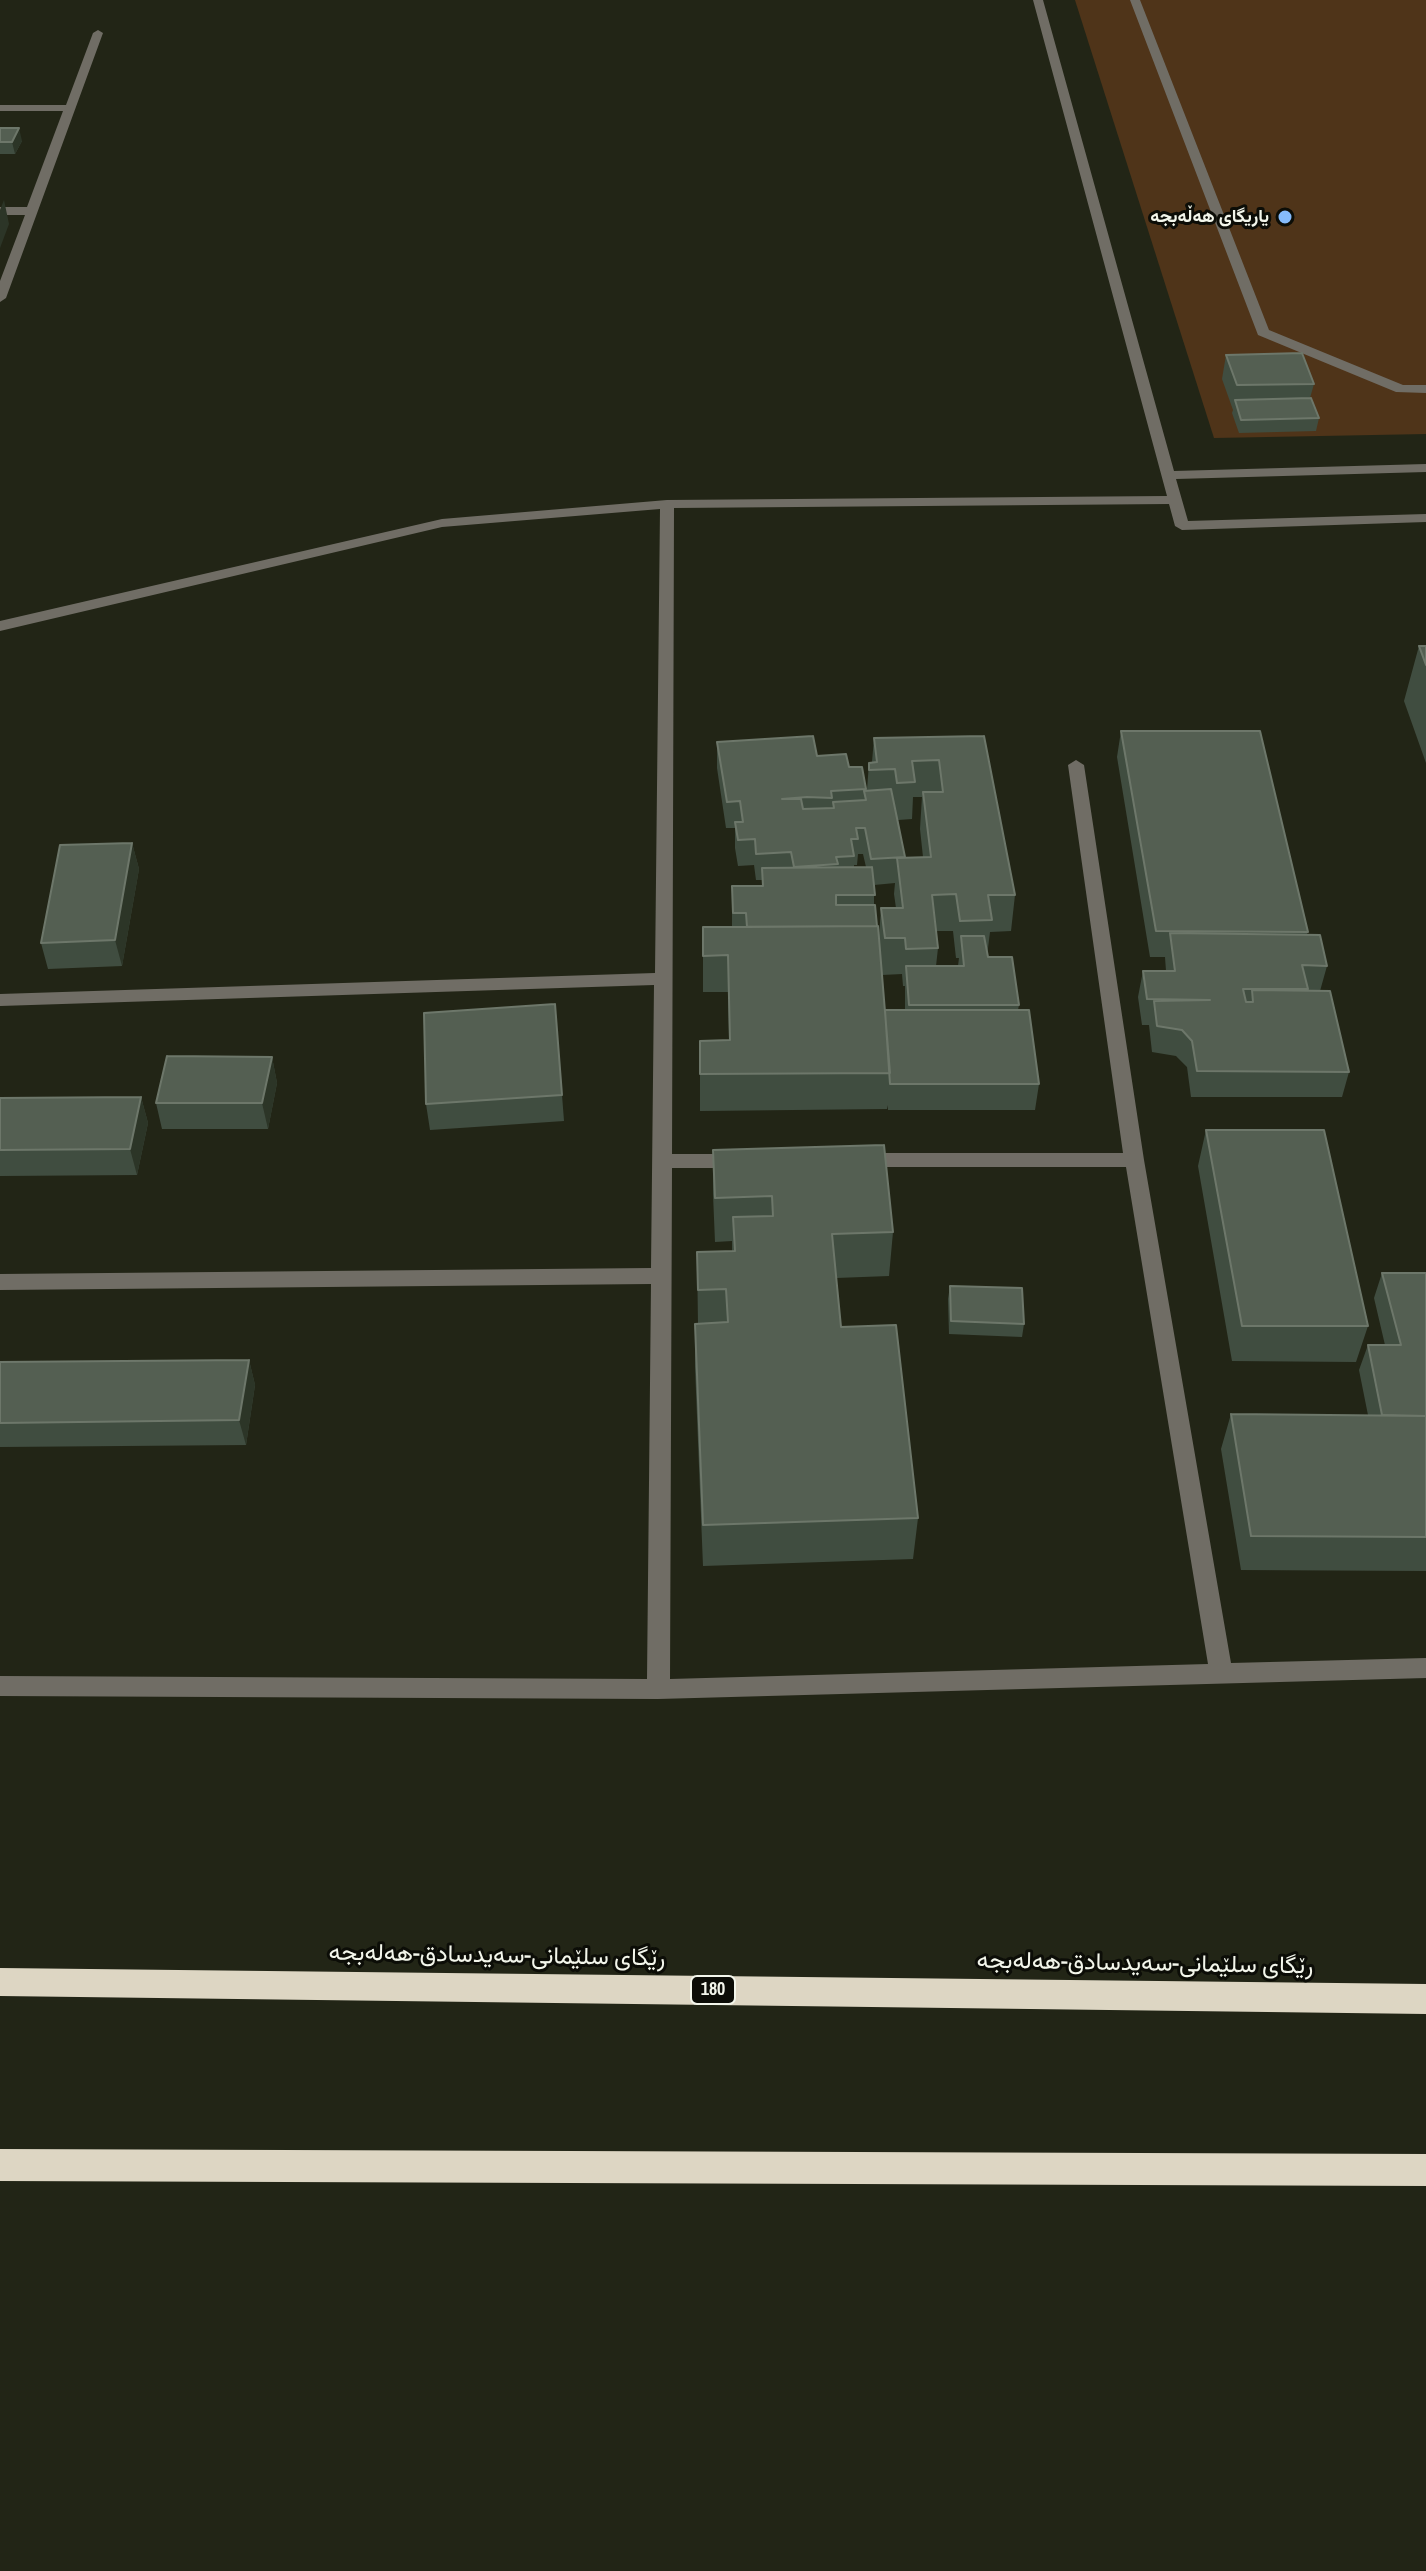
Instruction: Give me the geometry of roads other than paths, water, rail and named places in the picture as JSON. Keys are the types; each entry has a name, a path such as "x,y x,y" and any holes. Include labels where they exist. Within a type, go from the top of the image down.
{"highway":[{"name":"رێگای سلێمانی-سەیدسادق-هەلەبجە","path":"0,1982 1426,1999"},
{"path":"0,2165 1426,2170"}],"street":[{"path":"1038,0 1182,526 1426,518"},
{"path":"1135,0 1263,332 1401,389 1426,389"},
{"path":"0,298 98,33"},
{"path":"0,108 68,108"},
{"path":"0,211 31,211"},
{"path":"1168,475 1426,468"},
{"path":"0,626 442,523 667,504 1175,500"},
{"path":"658,1689 667,504"},
{"path":"1076,765 1134,1160 1221,1672"},
{"path":"0,1000 664,979"},
{"path":"835,1161 1134,1160"},
{"path":"662,1161 757,1161"},
{"path":"0,1282 661,1276"},
{"path":"0,1686 658,1689 1426,1668"}],"place":[{"name":"یاریگای هەڵەبجە","path":"1285,217"}]}
